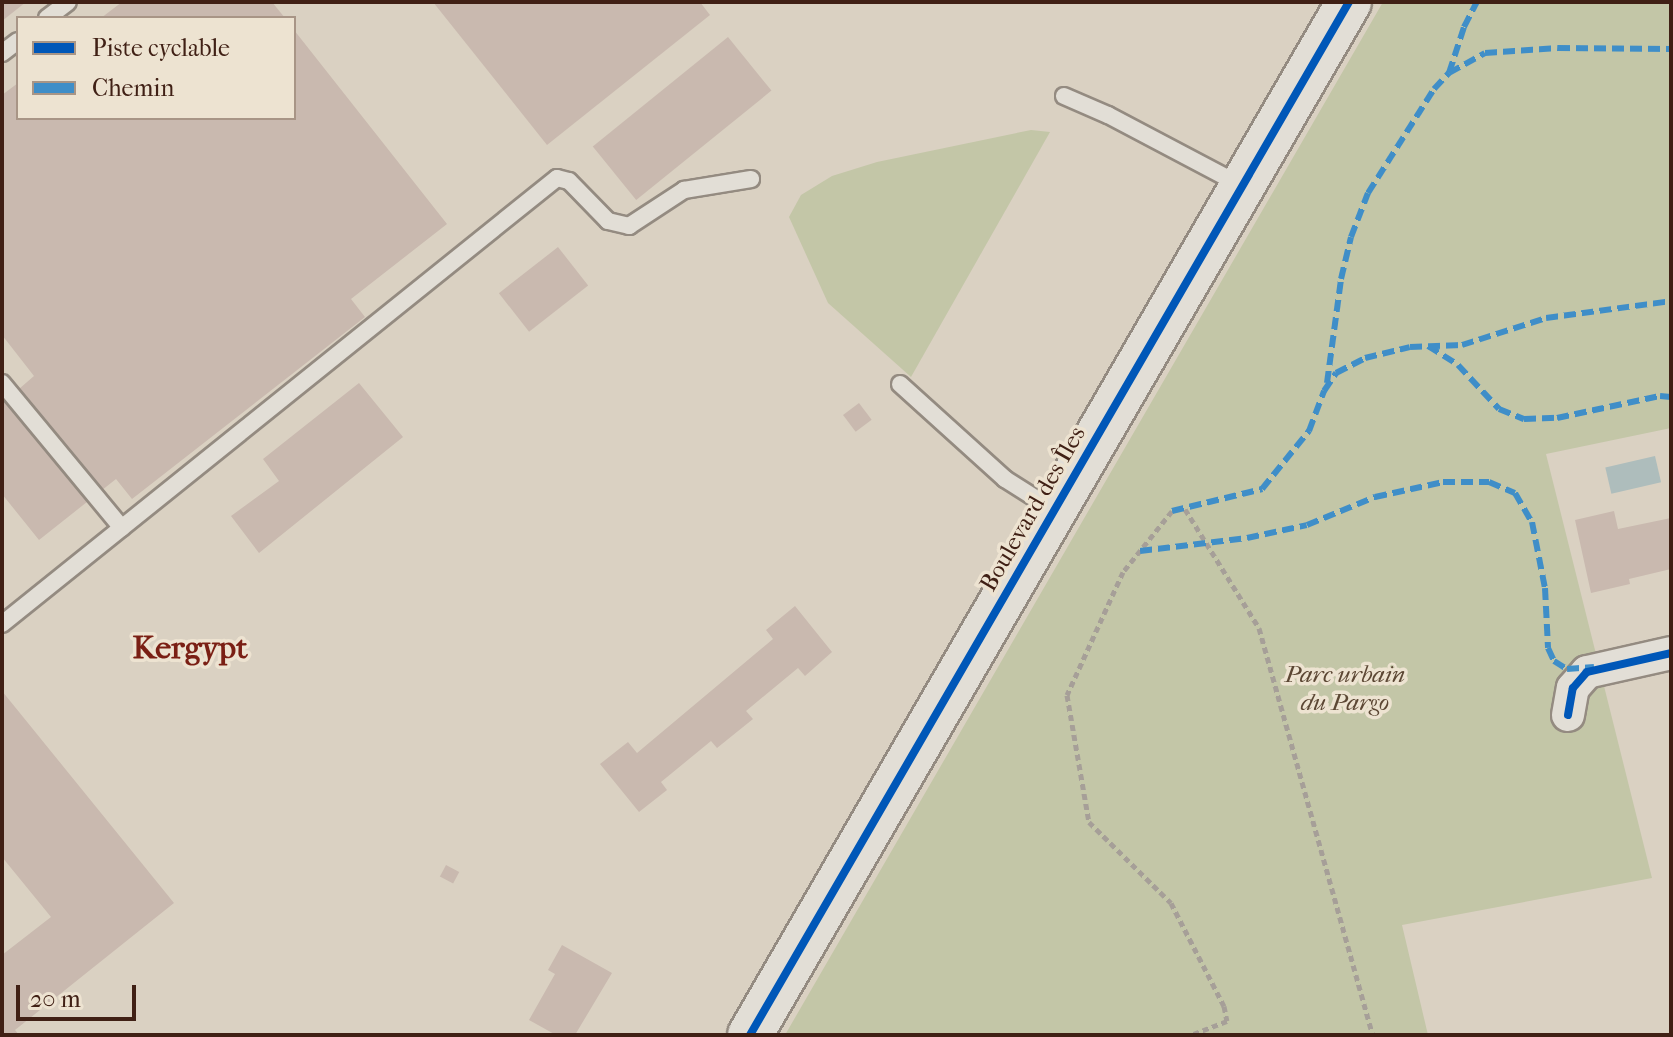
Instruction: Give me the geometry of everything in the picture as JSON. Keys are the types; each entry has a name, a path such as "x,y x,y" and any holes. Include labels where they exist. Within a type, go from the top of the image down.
{"street":[{"name":"Boulevard des Îles","path":"750,1035 1349,2"},
{"path":"1568,715 1573,688 1587,672 1671,653"}],"lane":[{"path":"50,16 68,2"},
{"path":"1064,96 1108,115 1242,186"},
{"path":"2,624 557,178 569,181 608,221 629,226 684,190 751,179"},
{"path":"2,383 122,528"},
{"path":"900,384 1005,479 1056,511"}],"path":[{"path":"1185,509 1259,628 1373,1035"},
{"path":"1172,511 1123,572 1067,695 1089,822 1171,903 1224,1006 1227,1021 1191,1035"}],"green space":[{"name":"Parc urbain du Pargo","path":"1383,2 1671,2 1671,428 1546,454 1652,878 1402,925 1428,1035 785,1035"},
{"path":"1031,130 1050,132 911,377 828,303 789,217 801,195 832,176 877,162"}],"shaded area":[{"path":"1655,456 1661,482 1611,494 1605,467"}],"building":[{"path":"2,2 26,2 2,21"},
{"path":"122,2 272,2 283,16 104,16"},
{"path":"433,2 700,2 710,15 547,145"},
{"path":"296,33 447,224 351,299 365,317 132,499 116,479 39,540 2,494 2,382 12,395 34,376 2,335 2,95 16,84 16,120 296,120"},
{"path":"728,37 771,91 636,200 593,147"},
{"path":"558,247 588,286 529,332 499,293"},
{"path":"359,383 403,437 259,553 231,516 279,481 263,459"},
{"path":"859,403 872,420 856,432 843,415"},
{"path":"1614,511 1618,529 1671,518 1671,569 1629,579 1630,584 1591,593 1575,520"},
{"path":"795,606 832,652 805,676 798,668 746,711 753,719 717,748 711,741 661,782 667,790 639,812 600,764 628,742 637,753 773,639 766,630"},
{"path":"2,691 174,903 15,1030 19,1035 2,1035 2,955 51,917 2,857"},
{"path":"446,865 459,872 453,884 440,876"},
{"path":"562,945 612,973 575,1035 556,1035 529,1020 555,974 548,970"}],"marked path":[{"path":"1449,73 1464,27 1477,2"},
{"path":"1327,383 1341,279 1351,237 1368,193 1434,89 1449,73 1485,53 1558,48 1671,49"},
{"path":"1172,511 1262,489 1309,431 1324,391 1336,373 1365,358 1410,347 1462,345 1546,318 1671,301"},
{"path":"1428,346 1458,365 1499,409 1524,419 1557,418 1660,396 1671,397"},
{"path":"1140,551 1247,538 1307,525 1375,497 1443,482 1489,482 1515,493 1532,522 1545,588 1548,648 1554,661 1567,669 1594,667"}],"cycle path":[{"path":"750,1035 1349,2"},
{"path":"1568,715 1573,688 1587,672 1671,653"}],"district":[{"name":"Kergypt","path":"190,648"}]}
